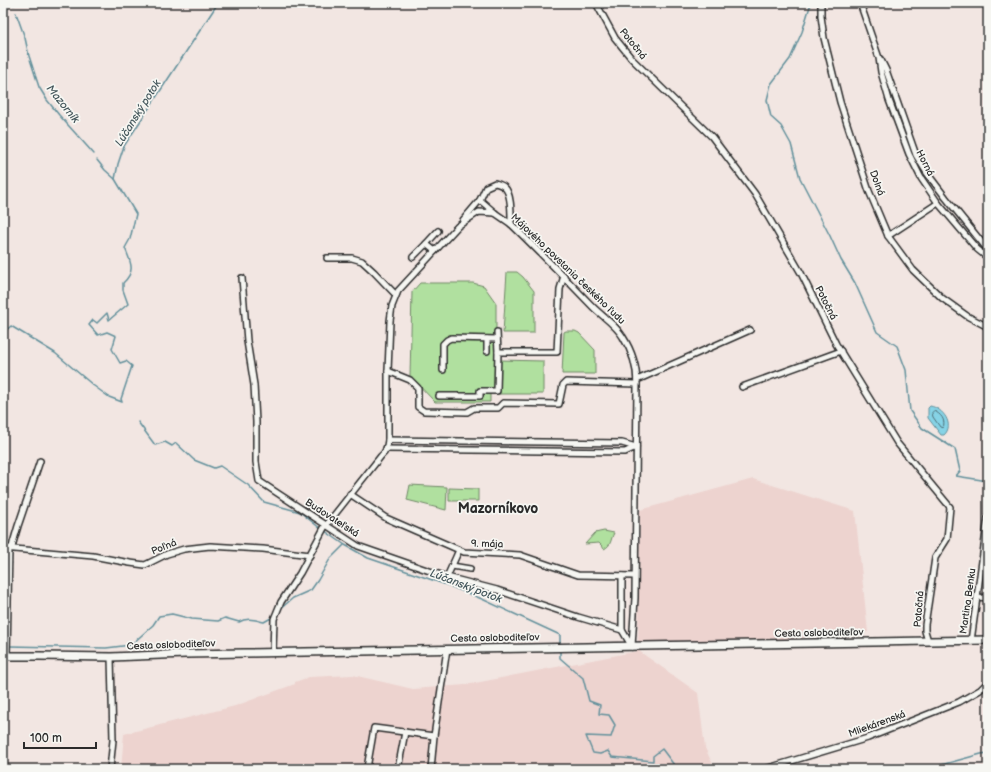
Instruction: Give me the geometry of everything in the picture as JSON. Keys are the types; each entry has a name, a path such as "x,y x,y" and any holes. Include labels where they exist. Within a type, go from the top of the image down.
{"main road":[{"name":"Cesta osloboditeľov","path":"5,656 111,657 273,652 988,640"}],"street":[{"name":"Potočná","path":"596,3 615,38 632,59 712,137 755,194 801,273 841,351 897,443 950,507 947,539 934,558 925,625 928,641"},
{"name":"Dolná","path":"821,3 824,38 840,102 869,191 888,236 914,270 942,298 967,316 988,327"},
{"name":"Horná","path":"860,3 879,58 881,72 889,100 909,154 921,178 938,203 978,249 988,258"},
{"name":"Horná","path":"879,58 886,70 916,155 927,173 988,250"},
{"path":"273,652 274,619 281,602 310,555 325,527 386,449 388,440 390,321 392,306 396,295 480,200 486,187 495,183 505,187 509,193 511,224"},
{"name":"Májového povstania českého ľudu","path":"480,200 511,224 600,314 618,330 629,346 634,360 637,382 634,576 635,598 632,646"},
{"path":"888,236 938,203"},
{"path":"458,226 479,212 495,213"},
{"path":"413,257 438,231"},
{"path":"426,244 435,251"},
{"path":"327,258 352,258 362,261 396,295"},
{"path":"498,352 557,352 560,289 564,276"},
{"name":"Budovateľská","path":"242,278 246,341 254,385 256,462 260,481 325,527 358,546 447,577 497,590 622,630"},
{"path":"388,371 410,380 418,388 418,407 424,411 467,412 474,408 498,408 503,403 559,404 562,385 566,382 637,382 750,330"},
{"path":"439,396 480,396 480,391 497,391 497,332"},
{"path":"443,370 443,344 447,340 451,338 497,339"},
{"path":"487,338 487,351"},
{"path":"742,387 841,351"},
{"path":"388,440 622,443 636,447"},
{"path":"386,449 625,452 636,447"},
{"path":"5,656 11,548 40,461"},
{"name":"9. mája","path":"350,494 386,518 464,552 520,555 578,575 634,576"},
{"name":"Martina Benku","path":"971,641 988,516"},
{"name":"Poľná","path":"3,548 93,556 130,564 145,565 167,554 184,549 210,546 263,548 310,555"},
{"path":"447,577 459,550"},
{"path":"452,566 470,569"},
{"path":"622,576 622,630 632,646"},
{"path":"977,597 988,598"},
{"path":"431,769 434,736 447,649"},
{"path":"110,769 114,740 111,657"},
{"name":"Mliekárenská","path":"765,769 868,738 959,702 980,690 988,682"},
{"path":"368,769 374,728 434,736"},
{"path":"398,769 406,732"}],"shaded area":[{"path":"753,479 855,511 868,632 639,651 698,693 705,748 715,769 121,769 124,734 235,706 295,684 295,682 309,677 353,675 413,689 465,685 638,651 640,510"}],"green space":[{"path":"507,272 517,272 534,291 534,333 503,333"},
{"path":"420,283 473,283 484,286 496,303 496,332 493,337 496,344 495,386 490,388 490,402 435,402 410,376 412,292"},
{"path":"575,331 579,333 595,350 595,374 562,374 564,332"},
{"path":"499,360 543,361 543,394 499,394"},
{"path":"410,485 447,487 446,510 407,500"},
{"path":"449,488 478,489 478,501 449,501"},
{"path":"604,531 614,533 610,544 607,547 604,549 599,543 585,544 595,533"}],"water":[{"path":"930,406 935,407 943,413 948,422 947,431 944,435 941,435 928,418 928,408"}],"waterway":[{"name":"Lúčanský potok","path":"3,333 11,326 55,353 109,397 122,402 121,399 132,366 126,361 120,363 112,349 116,336 107,332 98,335 89,325 93,320 97,323 107,313 109,320 128,304 123,290 123,283 130,275 131,267 125,248 130,239 136,214 115,179 118,164 124,146 218,3"},
{"path":"811,3 802,32 790,59 771,84 767,100 771,117 781,126 791,144 800,178 841,260 855,283 877,332 897,346 906,370 910,411 922,428 955,449 960,471 956,476 988,481"},
{"name":"Mazorník","path":"16,13 39,87 59,115 94,154"},
{"name":"Mazorník","path":"97,160 115,179"},
{"name":"Lúčanský potok","path":"138,422 155,445 165,442 172,446 176,443 194,460 214,468 220,466 248,485 264,502 300,512 321,529"},
{"name":"Lúčanský potok","path":"325,531 345,545 368,558 447,585 482,599 560,635 560,645"},
{"path":"279,610 293,598 311,590 330,559 344,545"},
{"path":"9,646 106,648 131,645 153,625 159,616 172,614 192,619 218,621 225,618 239,622 248,619 264,622 271,618"},
{"name":"Lúčanský potok","path":"560,649 560,658 583,678 589,701 600,705 599,714 609,715 615,725 611,737 586,736 593,753 600,754 608,751 612,757 653,761 653,756 662,749 677,769"},
{"path":"937,769 941,765 988,753"}],"district":[{"name":"Mazorníkovo","path":"498,508"}]}
